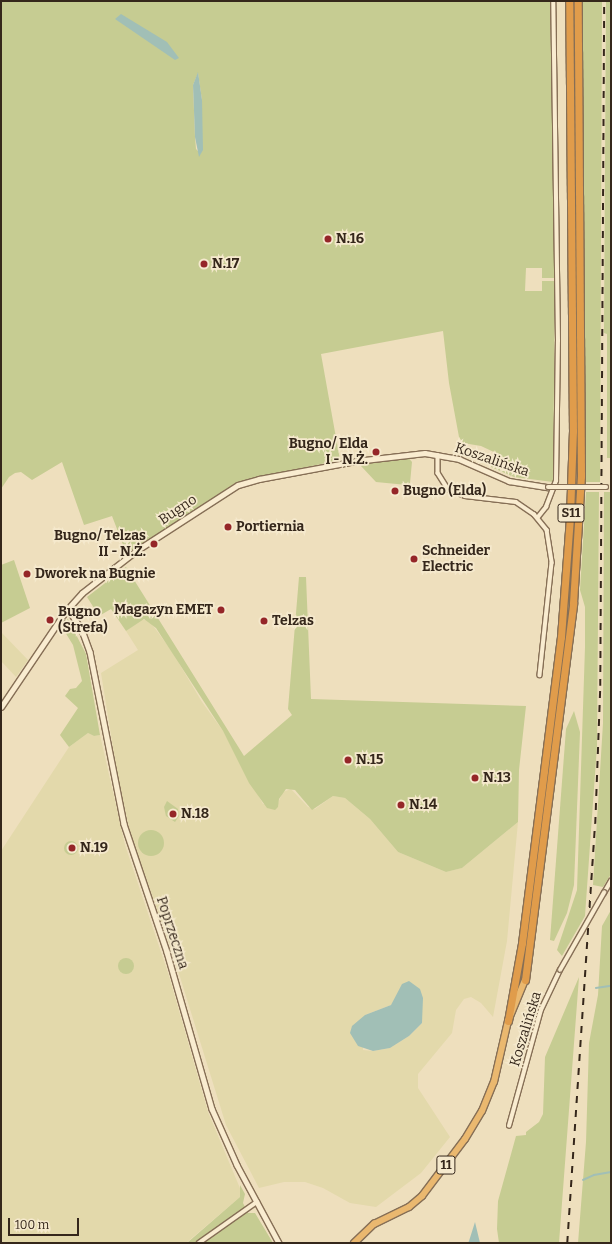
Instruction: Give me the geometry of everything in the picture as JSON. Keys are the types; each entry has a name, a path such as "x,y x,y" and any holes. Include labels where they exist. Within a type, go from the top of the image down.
{"highway":[{"name":"S11","path":"508,1021 522,943 561,637 570,516 573,416 569,1"},
{"name":"S11","path":"526,980 563,690 577,552 581,415 578,1"},
{"name":"11","path":"354,1243 374,1224 396,1214 422,1196 460,1145 482,1110 494,1082 508,1021 526,980"}],"street":[{"path":"538,517 546,507 556,481 558,341 553,1"},
{"name":"Bugno","path":"1,707 68,608 82,593 125,559 238,485 259,479 364,460 416,454 438,454"},
{"path":"438,454 438,473 448,489 465,496 516,502 538,517 550,540 552,563 540,675"},
{"name":"Koszalińska","path":"438,454 469,462 509,481 548,486 609,487"},
{"name":"Poprzeczna","path":"68,608 85,637 92,659 126,831 167,952 208,1097 220,1130 279,1243"},
{"name":"Koszalińska","path":"510,1126 541,1010 560,970 611,881"},
{"path":"199,1243 257,1202"}],"shaded area":[{"path":"141,620 148,620 151,623 171,650 202,702 223,731 263,804 278,803 283,792 291,789 308,807 315,809 333,796 345,798 370,819 398,852 446,872 462,868 518,822 507,941 493,1017 481,1003 471,997 464,999 456,1010 452,1033 418,1074 418,1088 450,1137 421,1173 376,1207 350,1203 323,1188 305,1182 284,1182 259,1188 226,1125 172,951 131,836 118,778 101,673 138,650 126,631","holes":["391,1005 422,1023 409,1036 390,1048 373,1051 363,1050 365,1015"]},
{"path":"1,632 28,660 16,677 1,661"},
{"path":"88,733 94,736 100,735 125,845 169,976 208,1112 242,1193 240,1197 186,1243 1,1243 1,851 69,747"}],"green space":[{"path":"1,1 550,1 555,278 542,278 542,268 526,268 525,291 542,291 542,281 555,281 553,482 514,477 491,467 496,453 481,446 463,443 459,437 449,383 443,331 321,354 340,460 237,482 127,555 112,516 84,525 62,462 32,480 21,472 15,473 9,477 1,489","holes":["198,73 202,100 201,154 196,149 193,85"]},
{"path":"582,1 602,1 600,482 585,482"},
{"path":"606,1 611,1 611,458 607,458 607,334 604,333"},
{"path":"407,456 412,462 410,483 407,485 376,482 361,466 363,463"},
{"path":"586,492 599,492 597,746 585,916 562,956 557,950 577,890 585,647 585,607 580,590"},
{"path":"604,492 611,492 611,874 603,887 593,885 603,723"},
{"path":"14,560 30,608 1,623 1,565"},
{"path":"126,567 244,756 292,715 288,709 299,577 306,577 311,699 526,706 519,770 518,822 462,868 446,872 398,852 370,819 345,798 333,796 312,810 295,790 286,789 279,799 278,807 275,810 267,808 249,783 223,731 156,628 144,619 126,631 111,609 99,616 87,597"},
{"path":"68,619 86,654 100,735 94,736 88,733 69,747 60,735 78,708 65,696 70,689 76,688 82,681 73,645 62,627 63,621"},
{"path":"574,711 580,732 574,885 567,913 554,941 550,940 566,729"},
{"path":"167,801 178,809 179,816 175,822 166,816 164,807"},
{"path":"151,830 160,834 164,843 160,852 151,856 142,852 138,843 142,834"},
{"path":"68,841 74,841 78,845 78,851 74,855 68,855 64,851 64,845"},
{"path":"611,910 611,1243 578,1243 586,1142 589,1043 598,995 602,926"},
{"path":"123,958 129,958 134,963 132,972 129,974 123,974 118,969 118,963"},
{"path":"579,977 559,1243 499,1243 497,1229 498,1201 516,1136 526,1135 526,1132 539,1122 543,1114 545,1057"},
{"path":"240,1185 245,1194 243,1203 248,1213 255,1213 273,1243 187,1243 240,1197"}],"water":[{"path":"121,14 167,42 179,58 175,60 115,19"},
{"path":"198,72 202,100 203,150 199,157 195,137 193,85"},
{"path":"409,981 420,989 423,998 422,1023 409,1036 390,1048 373,1051 358,1046 350,1033 352,1026 365,1015 391,1005 402,984"},
{"path":"475,1222 480,1243 468,1243 469,1241"}],"waterway":[{"path":"596,988 611,986"},
{"path":"583,1180 594,1175 611,1172"}],"railway":[{"path":"567,1243 595,824 600,686 604,1"}],"place":[{"name":"N.16","path":"328,239"},
{"name":"N.17","path":"204,264"},
{"name":"Bugno/ Elda I - N.Ż.","path":"376,452"},
{"name":"Bugno (Elda)","path":"395,491"},
{"name":"Portiernia","path":"228,527"},
{"name":"Bugno/ Telzas II - N.Ż.","path":"154,544"},
{"name":"Schneider Electric","path":"414,559"},
{"name":"Dworek na Bugnie","path":"27,574"},
{"name":"Magazyn EMET","path":"221,610"},
{"name":"Bugno (Strefa)","path":"50,620"},
{"name":"Telzas","path":"264,621"},
{"name":"N.15","path":"348,760"},
{"name":"N.13","path":"475,778"},
{"name":"N.14","path":"401,805"},
{"name":"N.18","path":"173,814"},
{"name":"N.19","path":"72,848"}]}
